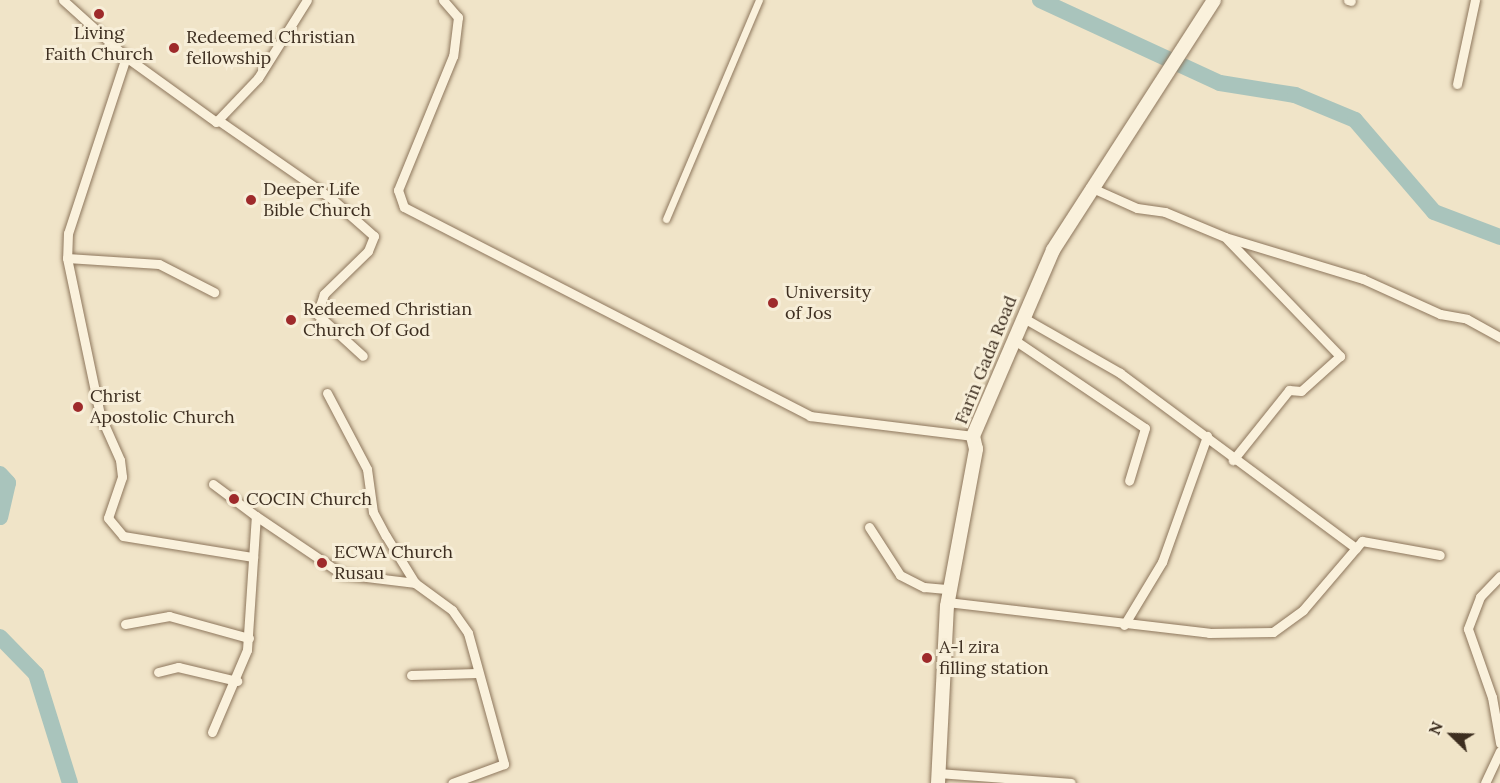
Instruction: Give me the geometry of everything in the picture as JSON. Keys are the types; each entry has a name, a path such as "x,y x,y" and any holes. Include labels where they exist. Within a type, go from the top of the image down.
{"main road":[{"name":"Farin Gada Road","path":"939,778 948,596 976,449 973,436 1022,317 1090,187 1214,0"}],"street":[{"path":"63,0 126,57 332,199 374,236 368,251 324,294 317,314 363,356"},
{"path":"218,120 258,78 307,0"},
{"path":"443,0 458,17 453,56 398,190 404,207 810,416 973,436"},
{"path":"666,219 759,0"},
{"path":"1457,84 1475,0"},
{"path":"126,57 68,233 67,258 100,415 120,460 122,477 109,508 112,529 123,536 253,557"},
{"path":"1090,187 1110,198 1189,219 1225,237 1363,279 1440,314 1467,319 1500,338"},
{"path":"1225,237 1340,356 1300,391 1289,390 1233,460"},
{"path":"67,258 159,264 214,292"},
{"path":"1022,317 1120,373 1207,436 1233,460 1356,548"},
{"path":"1013,339 1144,428 1129,481"},
{"path":"327,393 367,469 373,512 415,583 462,622 504,764 452,783"},
{"path":"1125,625 1162,562 1207,436"},
{"path":"213,484 331,569 415,583"},
{"path":"212,732 237,681 249,638 256,516"},
{"path":"869,527 900,575 924,587 948,596 1125,625 1273,632 1303,610 1362,540 1440,555"},
{"path":"1500,576 1480,597 1468,629 1492,697 1500,743"},
{"path":"125,624 169,616 249,638"},
{"path":"158,672 178,667 237,681"},
{"path":"411,675 477,673"},
{"path":"1485,783 1500,751"},
{"path":"939,778 1071,783"}],"waterway":[{"path":"1040,0 1220,83 1295,95 1355,120 1434,212 1500,237"},
{"path":"0,474 8,483 0,517"},
{"path":"0,637 36,674 70,783"}],"place":[{"name":"Living Faith Church","path":"99,14"},
{"name":"Redeemed Christian fellowship","path":"174,48"},
{"name":"Deeper Life Bible Church","path":"251,200"},
{"name":"University of Jos","path":"773,303"},
{"name":"Redeemed Christian Church Of God","path":"291,320"},
{"name":"Christ Apostolic Church","path":"78,407"},
{"name":"COCIN Church","path":"234,499"},
{"name":"ECWA Church Rusau","path":"322,563"},
{"name":"A-l zira filling station","path":"927,658"}]}
